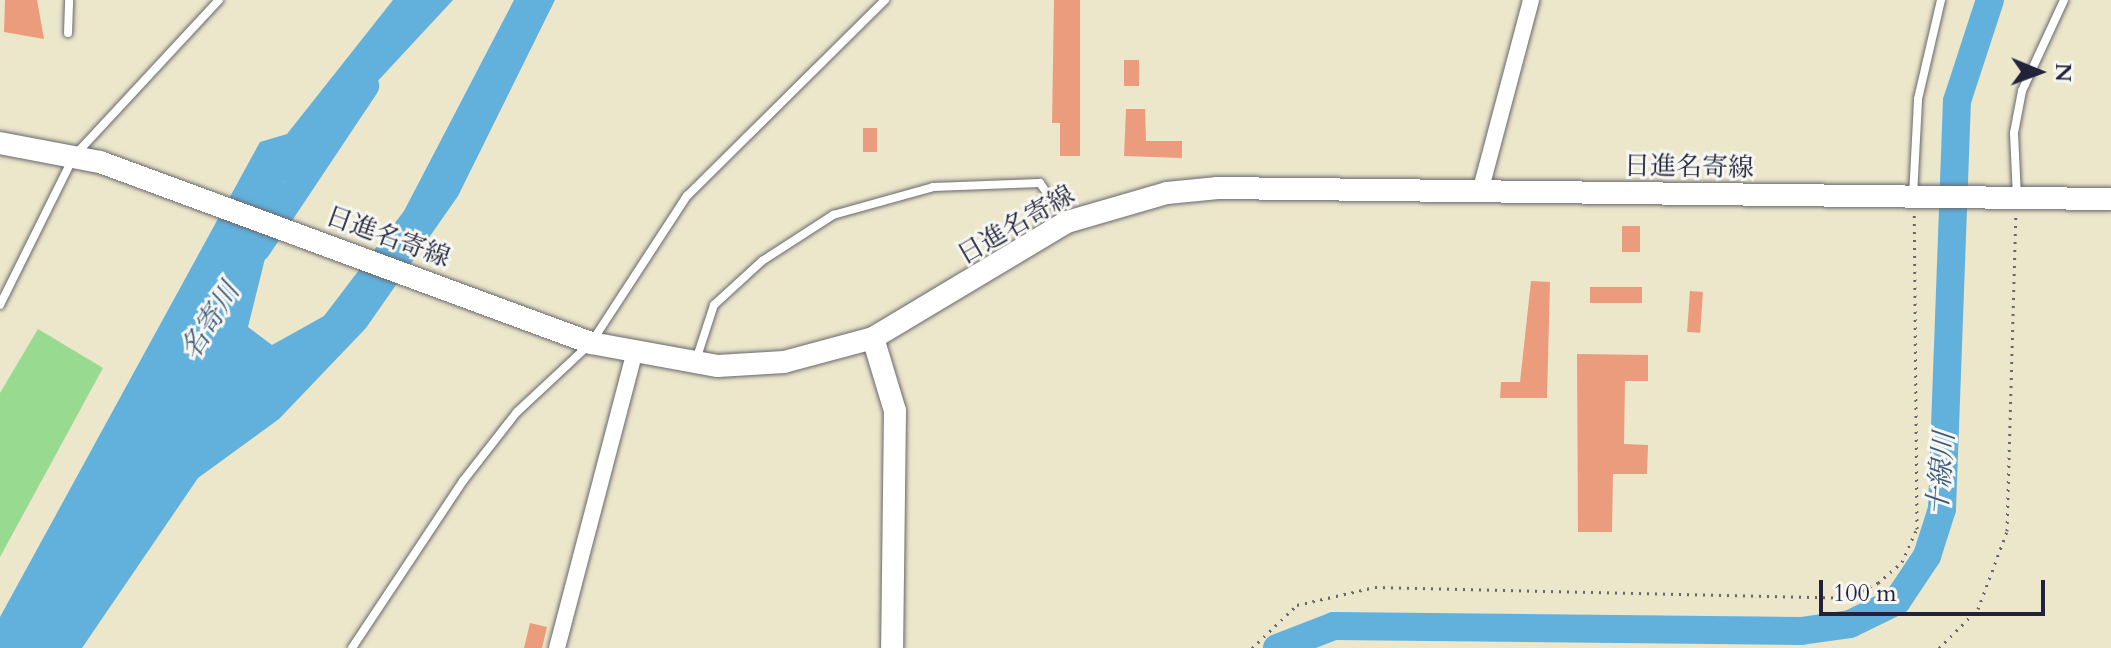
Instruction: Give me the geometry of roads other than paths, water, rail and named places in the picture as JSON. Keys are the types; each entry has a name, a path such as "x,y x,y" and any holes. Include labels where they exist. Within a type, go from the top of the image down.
{"main road":[{"name":"日進名寄線","path":"0,143 100,162 591,343 695,365 784,362 873,338 1067,222 1114,204 1218,188 2111,199"},
{"path":"873,338 895,411 892,648"}],"street":[{"path":"1480,192 1531,0"},
{"path":"557,648 634,354"}],"lane":[{"path":"68,33 69,0"},
{"path":"0,305 31,255 74,156 219,0"},
{"path":"352,648 463,481 517,412 591,343 687,196 885,0"},
{"path":"1922,198 1918,99 1941,0"},
{"path":"2008,198 2014,133 2022,91 2064,0"},
{"path":"695,365 714,305 762,261 833,215 933,187 1040,183 1067,222"}],"water":[{"path":"393,0 453,0 284,182 248,327 272,345 324,316 404,211 514,0 555,0 458,196 366,328 279,419 198,478 82,648 0,648 0,617 260,142 287,134"}],"waterway":[{"name":"十線川","path":"1277,648 1334,626 1801,631 1850,624 1897,601 1927,556 1942,509 1957,101 1990,0"},
{"name":"名寄川","path":"257,248 365,86"}]}
